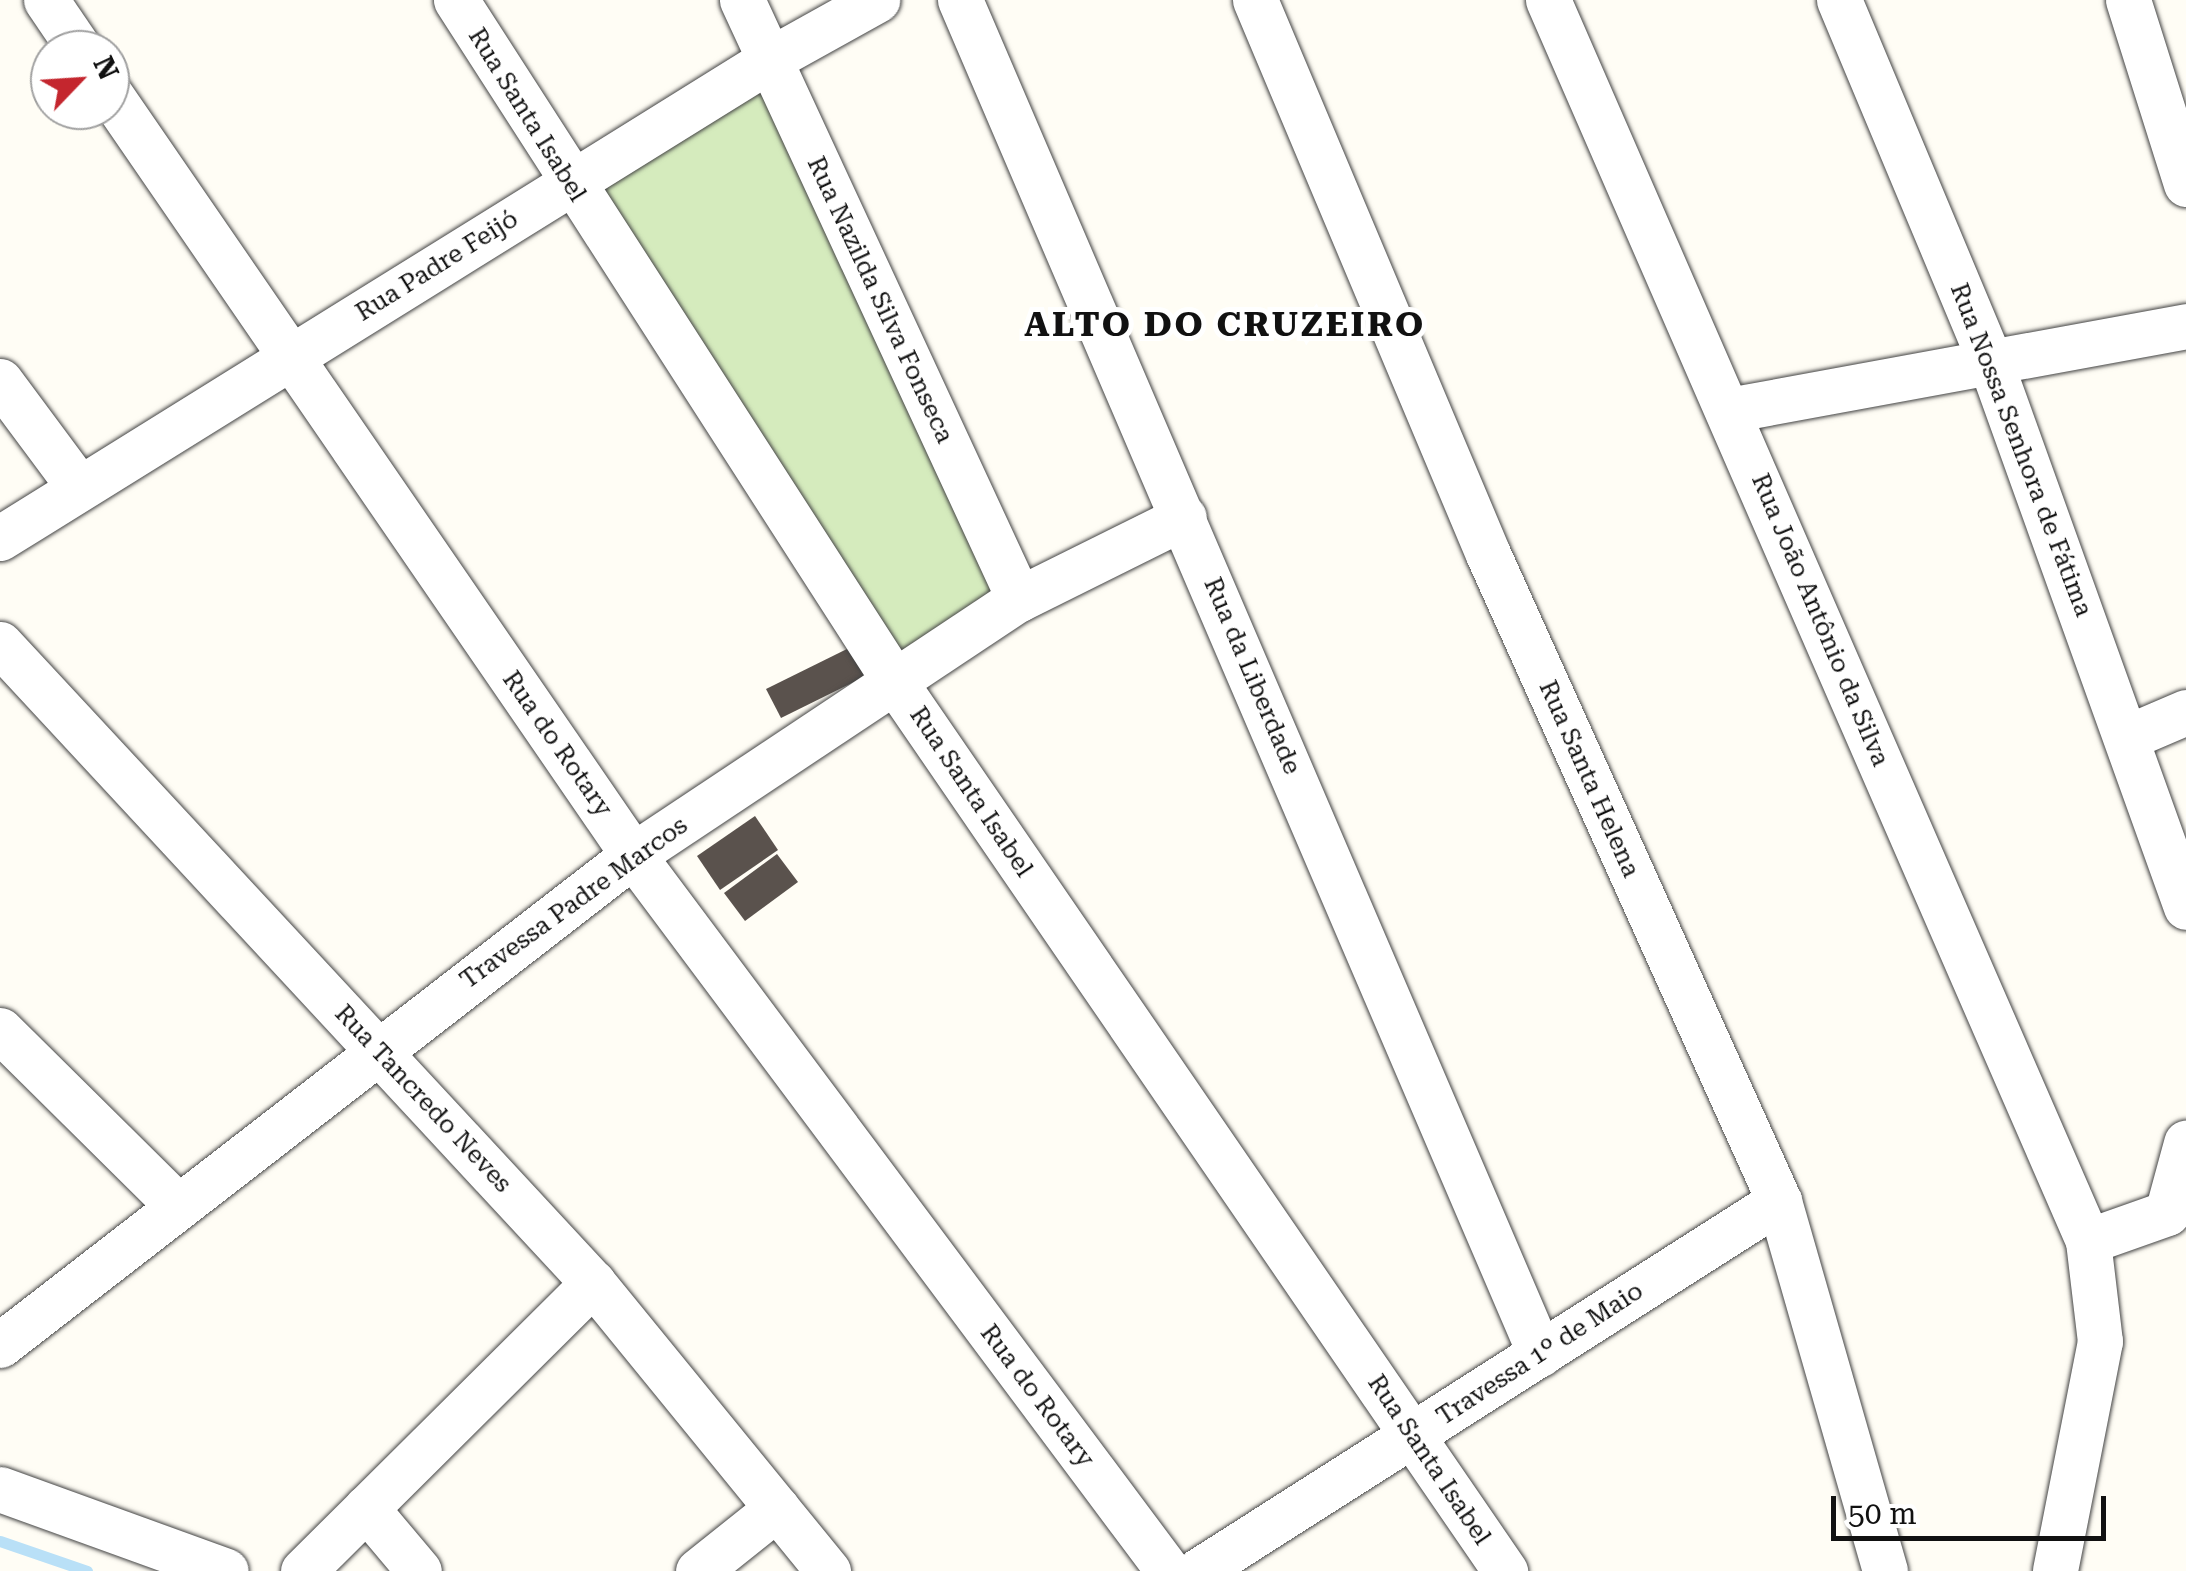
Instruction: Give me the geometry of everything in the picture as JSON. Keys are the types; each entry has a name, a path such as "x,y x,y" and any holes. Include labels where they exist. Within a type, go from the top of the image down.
{"street":[{"path":"46,0 66,30"},
{"name":"Rua Santa Isabel","path":"456,0 569,185 897,685 1505,1571"},
{"name":"Rua Nazilda Silva Fonseca","path":"742,0 1019,599"},
{"name":"Rua Padre Feijó","path":"0,538 769,60 877,0"},
{"name":"Rua da Liberdade","path":"960,0 1540,1354"},
{"name":"Rua Santa Helena","path":"1256,0 1488,554 1780,1202 1885,1571"},
{"name":"Rua João Antônio da Silva","path":"1548,0 2088,1242 2100,1341 2055,1571"},
{"name":"Rua Nossa Senhora de Fátima","path":"1840,0 1990,362 2130,736 2186,907"},
{"path":"2128,0 2186,184"},
{"name":"Rua do Rotary","path":"130,123 633,855 1168,1571"},
{"path":"1729,410 2186,326"},
{"path":"0,382 78,486"},
{"name":"Travessa Padre Marcos","path":"0,1345 376,1049 633,855 897,685 1019,599 1184,516"},
{"name":"Rua Tancredo Neves","path":"0,644 593,1283 828,1571"},
{"path":"2130,736 2186,712"},
{"path":"0,1030 176,1204"},
{"path":"2088,1242 2176,1216 2186,1143"},
{"name":"Travessa 1º de Maio","path":"1198,1571 1780,1202"},
{"path":"303,1571 593,1283"},
{"path":"0,1489 226,1571"},
{"path":"366,1508 419,1571"},
{"path":"698,1571 776,1508"}],"green space":[{"path":"762,92 1009,594 905,664 595,190"}],"building":[{"path":"851,647 866,676 781,718 766,689"},
{"path":"755,816 778,850 720,890 697,856"},
{"path":"777,854 798,882 745,921 724,893"}],"waterway":[{"path":"0,1541 87,1571"}],"district":[{"name":"ALTO DO CRUZEIRO","path":"1225,325"}]}
